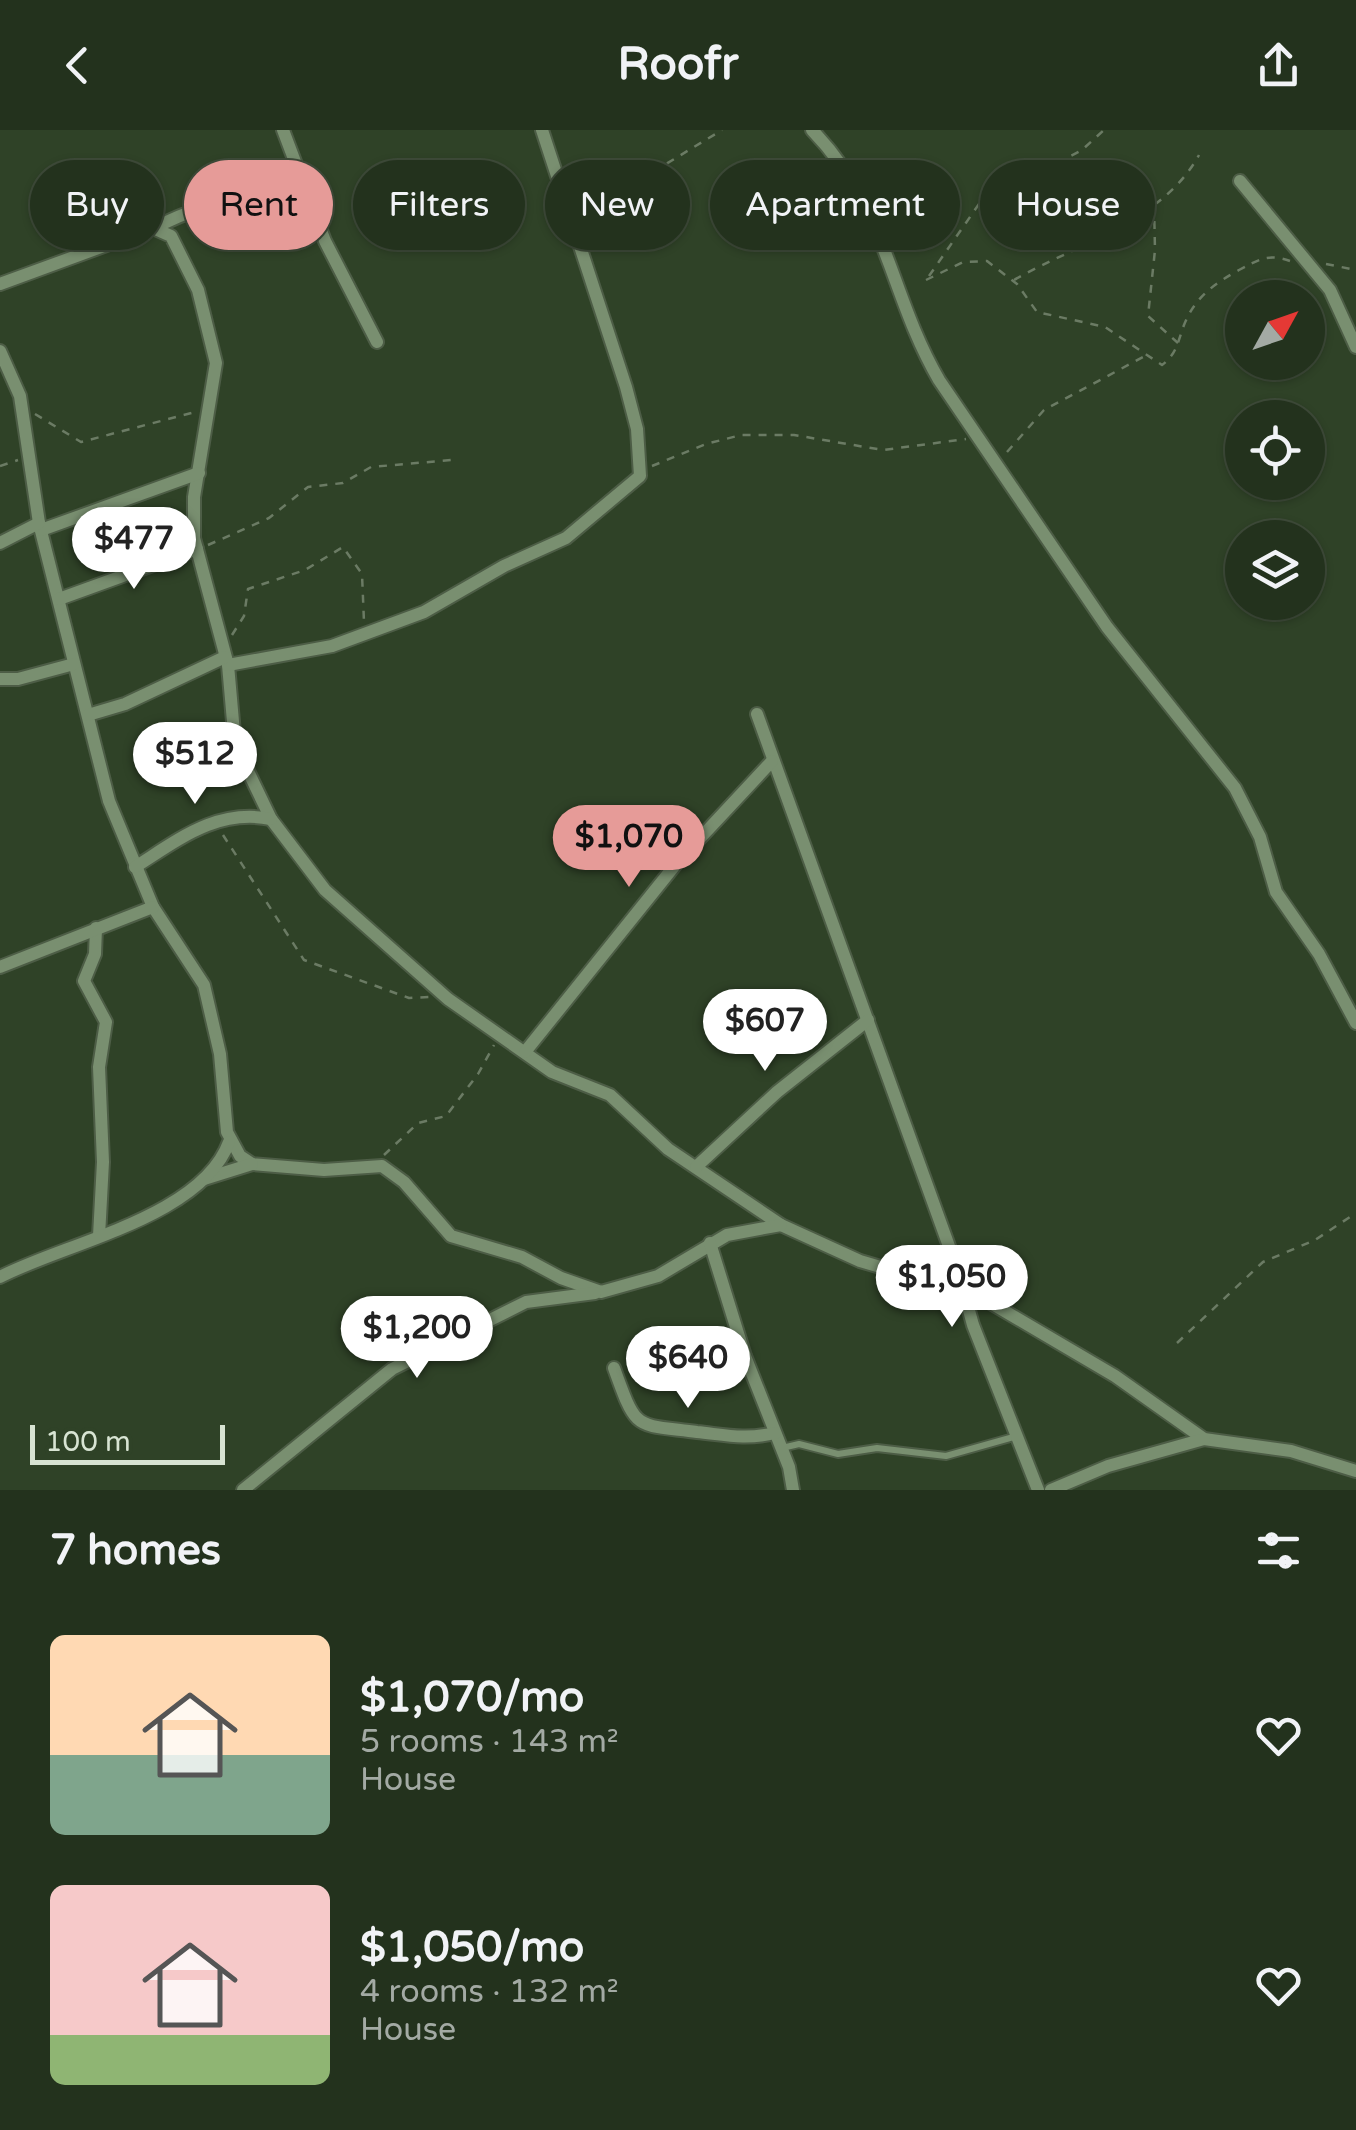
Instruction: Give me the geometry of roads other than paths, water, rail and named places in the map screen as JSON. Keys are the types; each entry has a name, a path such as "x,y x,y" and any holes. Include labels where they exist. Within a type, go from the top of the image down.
{"street":[{"path":"283,130 296,160"},
{"path":"88,715 125,704 225,657 365,635 424,612 504,566 566,538 635,482 641,470 626,387 542,130"},
{"path":"812,130 856,182 904,294 926,358 976,438 1107,627 1235,788 1260,836 1276,892 1319,954 1356,1023"},
{"path":"1240,181 1299,260 1330,290 1356,347"},
{"path":"164,233 171,236 198,290 216,362 193,508 197,549 225,657 235,744 271,819 334,900 441,994 552,1072 610,1095 668,1149 781,1225 860,1261 963,1290 1115,1376 1204,1439"},
{"path":"0,284 93,250"},
{"path":"331,250 377,342"},
{"path":"0,351 22,405 40,527 109,801 153,906 210,1001 229,1142 219,1165 204,1179 135,1221 0,1277"},
{"path":"0,544 199,473"},
{"path":"58,598 197,549"},
{"path":"0,679 18,679 74,664"},
{"path":"756,714 1038,1490"},
{"path":"525,1052 676,864 772,762"},
{"path":"135,867 214,821 242,815 271,819"},
{"path":"0,967 153,906"},
{"path":"96,928 95,954 84,981 106,1022 99,1074 103,1162 99,1236"},
{"path":"696,1167 777,1092 868,1020"},
{"path":"229,1142 252,1164"},
{"path":"204,1179 252,1164 324,1170 374,1166 389,1169 451,1236 522,1257 561,1278 601,1292"},
{"path":"243,1490 392,1369 526,1302 601,1292 658,1276 726,1234 781,1225"},
{"path":"710,1242 793,1490"},
{"path":"614,1368 630,1410 648,1427 729,1440 774,1433"},
{"path":"1050,1490 1108,1466 1204,1439 1292,1450 1356,1471"}],"lane":[{"path":"782,1448 798,1444 838,1454 877,1448 946,1456 1018,1435"}]}
